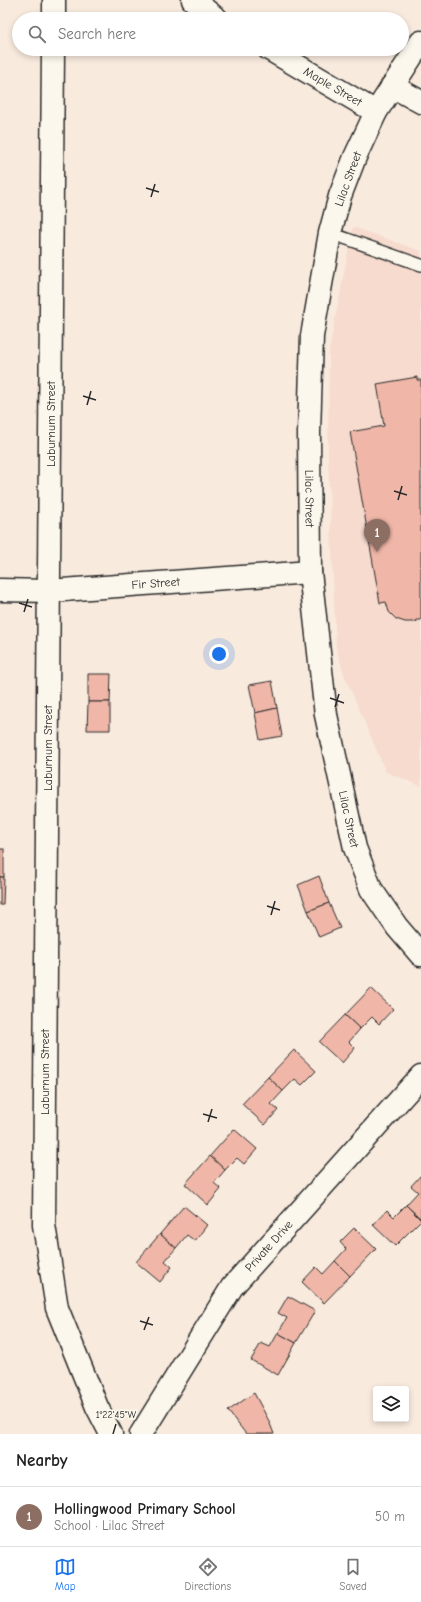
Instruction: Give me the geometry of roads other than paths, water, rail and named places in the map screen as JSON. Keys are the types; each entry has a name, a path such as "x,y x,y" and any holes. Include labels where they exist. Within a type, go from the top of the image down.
{"street":[{"path":"54,0 54,12"},
{"path":"193,0 208,12"},
{"name":"Lilac Street","path":"421,42 376,112 340,196 330,233 312,336 309,433 310,572 326,715 355,848 371,889 397,927 421,955"},
{"name":"Laburnum Street","path":"54,56 44,1226 56,1308 97,1407 111,1434"},
{"name":"Maple Street","path":"281,56 376,112"},
{"path":"392,86 421,102"},
{"name":"Fir Street","path":"0,590 49,591 310,572"},
{"name":"Private Drive","path":"141,1434 232,1287 421,1076"}],"lane":[{"path":"330,233 421,265"}],"place":[{"name":"Hollingwood Primary School","path":"377,552"}]}
